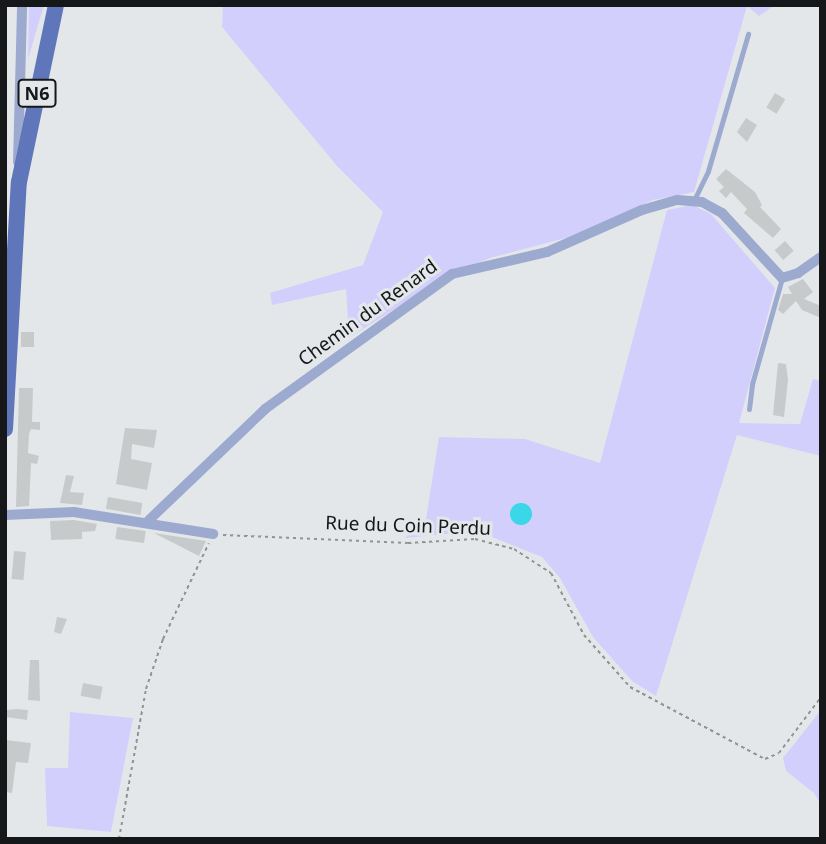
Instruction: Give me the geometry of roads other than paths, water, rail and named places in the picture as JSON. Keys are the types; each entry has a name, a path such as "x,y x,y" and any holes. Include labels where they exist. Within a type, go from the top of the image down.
{"main road":[{"name":"N6","path":"5,429 19,182 56,5"}],"street":[{"path":"19,182 22,5"},
{"path":"694,200 722,213 782,278 798,273 821,257"},
{"name":"Chemin du Renard","path":"148,521 265,409 430,286 471,267 573,243 662,202 694,200"},
{"path":"5,515 74,512 148,521 214,534"}],"lane":[{"path":"694,200 708,171 748,34"},
{"path":"749,409 751,384 782,278"}],"water":[{"path":"521,503 529,506 532,514 529,522 521,525 513,522 510,514 513,506"}]}
